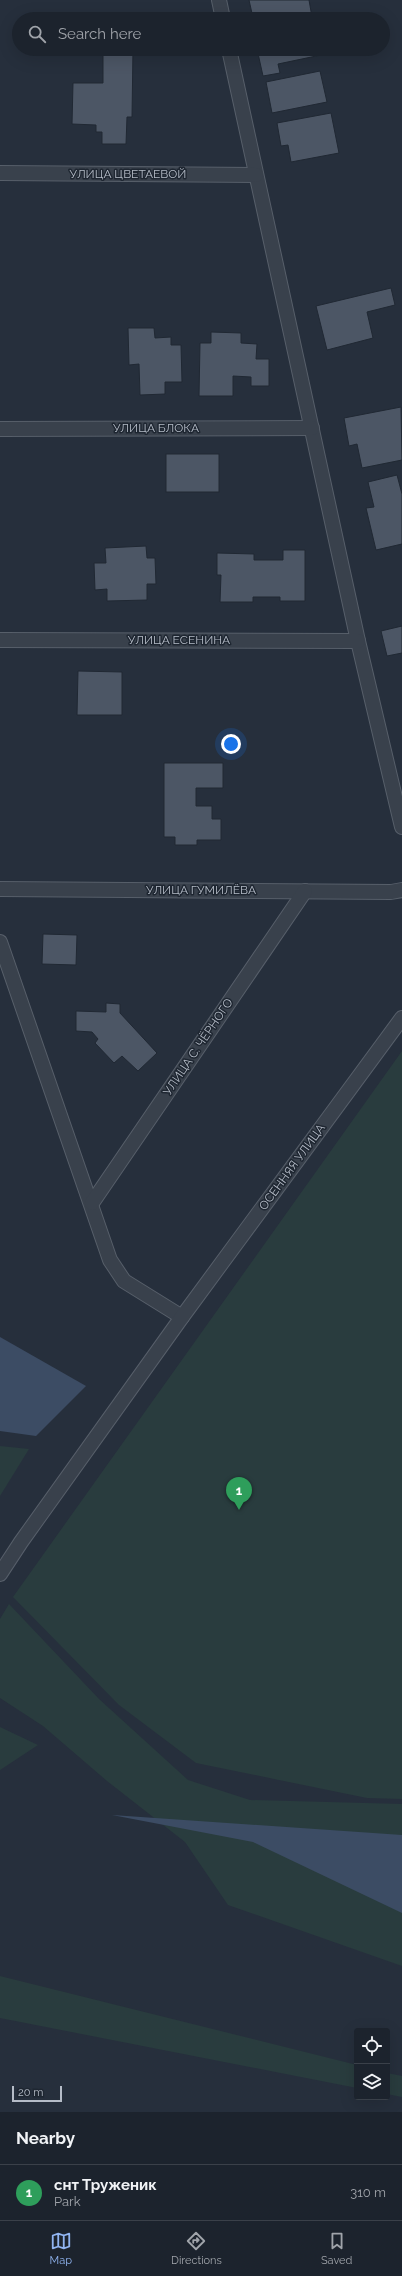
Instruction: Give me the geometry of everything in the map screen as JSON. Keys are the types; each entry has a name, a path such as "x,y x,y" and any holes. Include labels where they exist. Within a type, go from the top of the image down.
{"street":[{"path":"219,0 222,12"},
{"path":"230,56 358,641 402,827"},
{"name":"УЛИЦА ЦВЕТАЕВОЙ","path":"0,174 256,175"},
{"name":"УЛИЦА БЛОКА","path":"0,428 312,428"},
{"name":"УЛИЦА ЕСЕНИНА","path":"0,640 358,641"},
{"name":"УЛИЦА ГУМИЛЁВА","path":"0,889 391,892 402,890"},
{"name":"УЛИЦА С. ЧЁРНОГО","path":"92,1203 305,891"},
{"path":"0,942 92,1203 110,1260 124,1281 182,1317"},
{"name":"ОСЕННЯЯ УЛИЦА","path":"0,1574 21,1542 182,1317 402,1018"}],"shaded area":[{"path":"402,1051 402,1799 367,1798 196,1763 119,1705 13,1597"},
{"path":"0,1446 29,1449 0,1496"},
{"path":"9,1604 99,1699 188,1780 250,1800 402,1804 402,1966 228,1905 185,1842 107,1781 43,1726 0,1698 0,1619"},
{"path":"0,1727 38,1745 0,1770"},
{"path":"0,1976 354,2064 354,2087 0,2018"},
{"path":"390,2074 402,2076 402,2097 390,2095"}],"water":[{"path":"0,1337 86,1386 36,1436 0,1431"},
{"path":"112,1815 402,1835 402,1913 253,1842"}],"building":[{"path":"249,0 309,0 311,12 252,12"},
{"path":"103,56 133,56 132,117 127,117 126,144 102,144 102,132 96,132 96,125 72,124 73,83 103,83"},
{"path":"259,56 316,56 278,64 280,73 263,76"},
{"path":"320,71 327,102 272,113 266,82"},
{"path":"331,113 339,153 291,162 288,145 281,146 277,123"},
{"path":"391,288 395,305 367,312 373,338 327,350 316,306"},
{"path":"128,328 154,328 155,338 171,337 171,345 181,345 182,382 165,382 165,394 140,395 139,364 129,365"},
{"path":"211,332 241,333 241,343 257,344 256,359 269,359 269,386 251,386 251,377 233,376 233,396 199,396 200,343 211,343"},
{"path":"401,407 402,460 362,468 357,444 349,446 344,418"},
{"path":"166,454 219,454 219,492 166,492"},
{"path":"397,475 402,494 402,544 376,550 366,508 374,507 368,482"},
{"path":"146,546 147,558 155,558 156,584 147,584 147,600 107,601 107,589 95,590 94,563 106,563 105,548"},
{"path":"283,550 305,550 305,601 280,601 280,597 253,597 253,602 220,602 221,575 217,575 217,553 254,554 254,560 283,560"},
{"path":"402,626 402,653 387,656 381,631"},
{"path":"78,671 122,672 122,715 77,715"},
{"path":"164,763 223,763 223,788 196,788 196,806 212,806 212,819 221,819 221,840 197,840 197,845 175,845 175,837 164,837"},
{"path":"43,934 77,935 76,965 42,964"},
{"path":"106,1003 120,1004 120,1013 157,1053 138,1071 122,1056 114,1063 95,1043 98,1039 92,1032 76,1031 76,1011 106,1012"}],"place":[{"name":"снт Труженик","path":"239,1510"}]}
